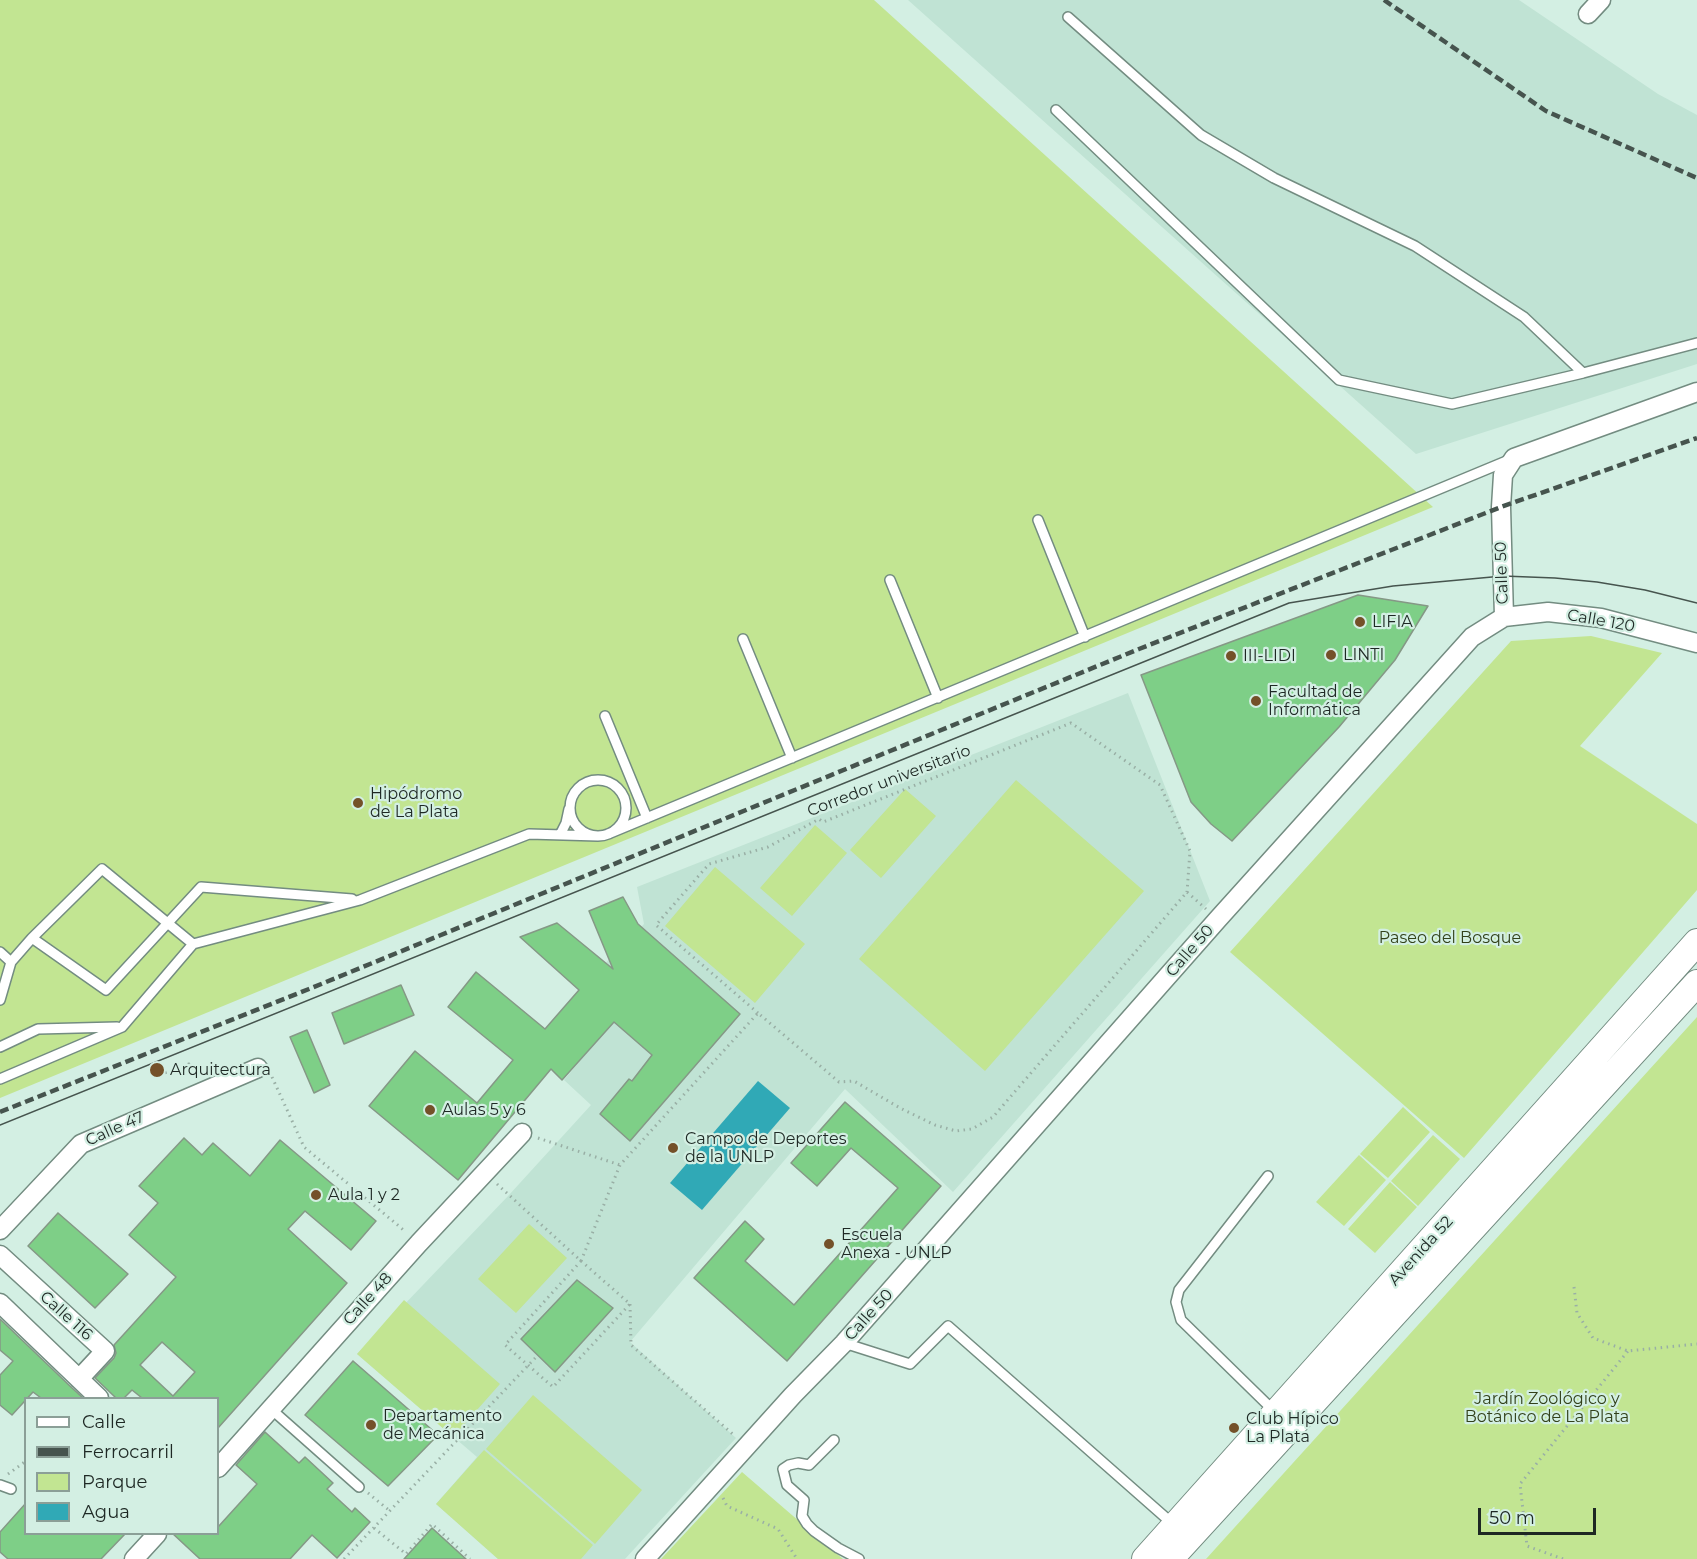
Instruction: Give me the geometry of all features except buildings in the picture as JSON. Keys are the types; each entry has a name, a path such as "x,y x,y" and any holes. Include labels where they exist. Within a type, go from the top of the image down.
{"main road":[{"name":"Avenida 52","path":"1170,1559 1182,1532 1276,1413 1697,942"},
{"name":"Avenida 52","path":"1145,1559 1182,1532 1697,983"}],"street":[{"path":"1588,14 1601,0"},
{"path":"1514,458 1697,392"},
{"name":"Calle 50","path":"645,1559 793,1395 844,1343 1218,919 1472,637 1504,617 1503,475 1514,458"},
{"name":"Calle 120","path":"1504,617 1548,612 1601,618 1697,643"},
{"name":"Calle 47","path":"0,1230 81,1144 200,1092 263,1069"},
{"name":"Calle 48","path":"219,1467 419,1243 522,1133"},
{"name":"Calle 116","path":"0,1256 105,1351 79,1379"},
{"path":"0,1303 98,1397"},
{"path":"134,1559 156,1535"}],"lane":[{"path":"1068,17 1201,135 1274,178 1415,246 1524,317 1583,373"},
{"path":"1056,111 1339,380 1452,404 1697,343"},
{"path":"0,1079 122,1027 193,944 360,900 529,834 603,835 1514,458"},
{"path":"1038,520 1085,637"},
{"path":"890,580 938,698"},
{"path":"743,639 792,758"},
{"path":"605,716 647,818"},
{"path":"560,835 566,823 570,803 573,794 588,782 596,780 613,784 624,798 625,815 621,823 603,835 588,834 580,830 574,822 570,813 570,803"},
{"path":"0,1000 11,962 102,869 193,944"},
{"path":"33,938 106,990 201,887 360,900"},
{"path":"0,952 11,962"},
{"path":"0,1047 38,1029 122,1027"},
{"path":"1268,1176 1179,1290 1176,1302 1181,1320 1276,1413"},
{"path":"844,1343 910,1364 948,1326 1182,1532"},
{"path":"271,1408 359,1487"},
{"path":"834,1440 808,1465 798,1463 783,1469 787,1485 804,1500 802,1516 807,1524 838,1548 859,1559"},
{"path":"0,1485 11,1489"}],"path":[{"name":"Corredor universitario","path":"1071,723 1160,785 1190,851 1187,892 993,1117 972,1129 956,1131 934,1125 854,1081 838,1082 656,925 709,864 768,847 819,819 823,822 1071,723"},
{"path":"1187,892 1218,919"},
{"path":"630,1304 554,1387 505,1345 581,1261 620,1165 758,1013"},
{"path":"157,1070 159,1075 189,1064 200,1092"},
{"path":"263,1069 304,1147 419,1243"},
{"path":"522,1133 620,1165"},
{"path":"485,1172 630,1304 630,1345 748,1447"},
{"path":"1574,1287 1577,1313 1593,1338 1628,1351 1697,1344"},
{"path":"1563,1559 1527,1546 1520,1484 1628,1351"},
{"path":"344,1559 538,1355"},
{"path":"8,1475 24,1463"},
{"path":"715,1483 727,1506 778,1529 797,1559"},
{"path":"359,1487 390,1511"},
{"path":"374,1528 406,1554 432,1524 470,1559"}],"shaded area":[{"path":"908,0 1519,0 1658,94 1697,115 1697,364 1416,454"},
{"name":"Campo de Deportes de la UNLP","path":"1128,693 1210,901 953,1192 845,1089 630,1342 736,1438 625,1559 498,1559 436,1504 477,1457 357,1354 509,1195 591,1105 564,1080 617,1016 585,984 644,924 637,887"}],"green space":[{"name":"Hipódromo de La Plata","path":"0,0 874,0 1433,507 0,1098"},
{"name":"Paseo del Bosque","path":"1591,636 1662,653 1580,746 1697,824 1697,890 1464,1158 1230,952 1511,641"},
{"path":"1016,780 1144,891 985,1071 859,959"},
{"path":"905,789 936,816 881,878 850,850"},
{"path":"815,825 847,853 792,916 760,888"},
{"path":"715,867 805,944 755,1003 665,926"},
{"name":"Jardín Zoológico y Botánico de La Plata","path":"1697,1017 1697,1559 1206,1559"},
{"path":"1403,1107 1430,1132 1388,1178 1360,1154"},
{"path":"1433,1135 1460,1159 1418,1206 1391,1181"},
{"path":"1359,1155 1386,1180 1344,1226 1316,1202"},
{"path":"1390,1182 1417,1207 1375,1253 1348,1229"},
{"path":"529,1224 567,1258 516,1313 478,1279"},
{"path":"404,1300 500,1384 453,1437 357,1354"},
{"path":"533,1395 642,1490 595,1544 486,1449"},
{"path":"484,1450 593,1545 581,1559 498,1559 436,1504"},
{"path":"742,1472 843,1559 661,1559"}],"water":[{"path":"758,1081 790,1108 702,1210 670,1183"}],"tram line":[{"path":"0,1125 1289,603 1393,586 1503,576 1597,582 1645,590 1697,603"}],"railway":[{"path":"1384,0 1546,111 1697,178"},
{"path":"0,1112 309,989 1139,649 1501,507 1697,438"}],"place":[{"name":"LIFIA","path":"1360,622"},
{"name":"LINTI","path":"1331,655"},
{"name":"III-LIDI","path":"1231,656"},
{"name":"Facultad de Informática","path":"1256,701"},
{"name":"Hipódromo de La Plata","path":"358,803"},
{"name":"Arquitectura","path":"157,1070"},
{"name":"Aulas 5 y 6","path":"430,1110"},
{"name":"Campo de Deportes de la UNLP","path":"673,1148"},
{"name":"Aula 1 y 2","path":"316,1195"},
{"name":"Escuela Anexa - UNLP","path":"829,1244"},
{"name":"Departamento de Mecánica","path":"371,1425"},
{"name":"Club Hípico La Plata","path":"1234,1428"}]}
